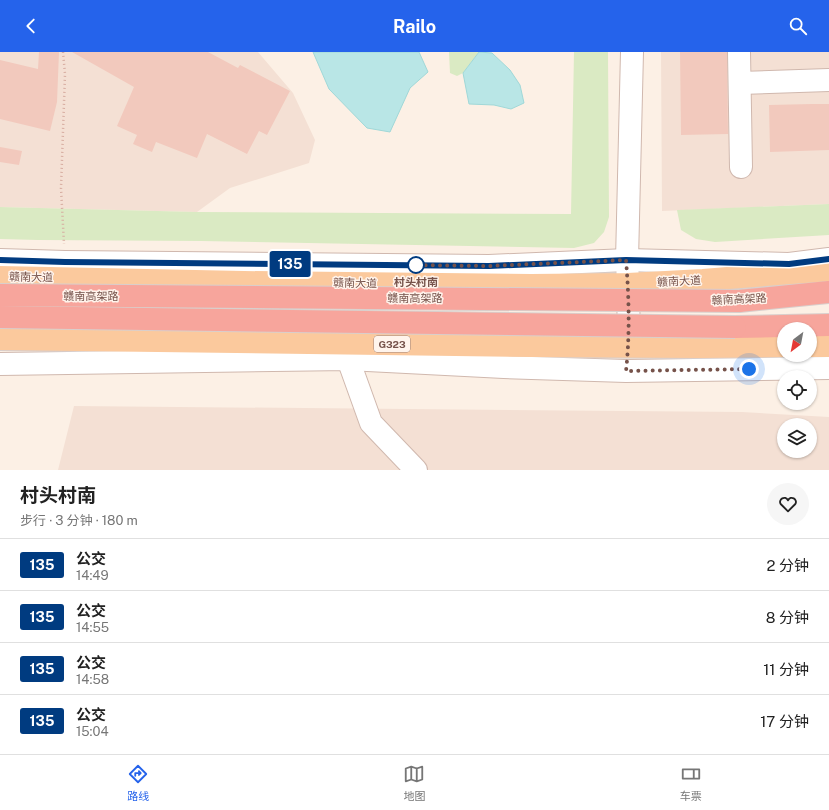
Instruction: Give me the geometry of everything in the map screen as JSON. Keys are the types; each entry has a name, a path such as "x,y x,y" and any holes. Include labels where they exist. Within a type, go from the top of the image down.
{"highway":[{"name":"赣南高架路","path":"0,295 740,301 829,292"},
{"name":"赣南高架路","path":"0,316 735,327 829,325"}],"main road":[{"name":"赣南大道","path":"0,277 236,282 628,284 703,280 829,270"},
{"path":"701,347 703,280"},
{"path":"531,284 534,346"},
{"name":"G323","path":"0,339 534,346 777,346"},
{"path":"817,346 829,346"}],"street":[{"path":"626,371 629,346 626,260 632,52"},
{"path":"739,52 741,167"},
{"path":"740,83 829,80"},
{"path":"0,260 65,262 489,266 626,260 789,264 829,259"},
{"path":"348,359 371,423 416,470"},
{"path":"0,364 348,359 504,367 626,371 829,368"}],"path":[{"path":"63,52 64,74 61,188 65,262"}],"shaded area":[{"path":"0,52 258,52 293,93 315,140 309,163 230,188 197,212 0,207"},
{"path":"661,52 829,52 829,204 662,211"},
{"path":"74,406 742,412 829,417 829,470 58,470"}],"green space":[{"path":"449,52 479,52 463,73 457,76 450,73"},
{"path":"574,52 608,52 609,217 604,232 594,243 574,248 0,239 0,207 197,212 571,214"},
{"path":"829,204 829,235 715,242 696,239 681,230 677,210"}],"water":[{"path":"313,52 419,52 428,72 410,88 390,132 367,128 329,89"},
{"path":"479,52 492,53 510,70 520,85 524,103 511,109 494,105 469,104 463,73"}],"building":[{"path":"39,52 59,52 57,102 50,131 0,119 0,60 38,69"},
{"path":"72,52 208,52 238,68 240,65 290,91 267,135 259,131 247,154 207,134 197,158 156,142 152,152 133,144 137,135 117,126 134,87"},
{"path":"680,52 727,52 728,134 681,135"},
{"path":"829,104 829,150 770,152 769,105"},
{"path":"0,147 22,151 19,165 0,162"}],"bus line":[{"name":"135","path":"0,260 65,262 489,266 626,260 789,264 829,259"}],"place":[{"name":"村头村南","path":"416,265"}],"route":[{"path":"416,265 410,265 489,266 626,260 629,346 626,371 749,369"}]}
